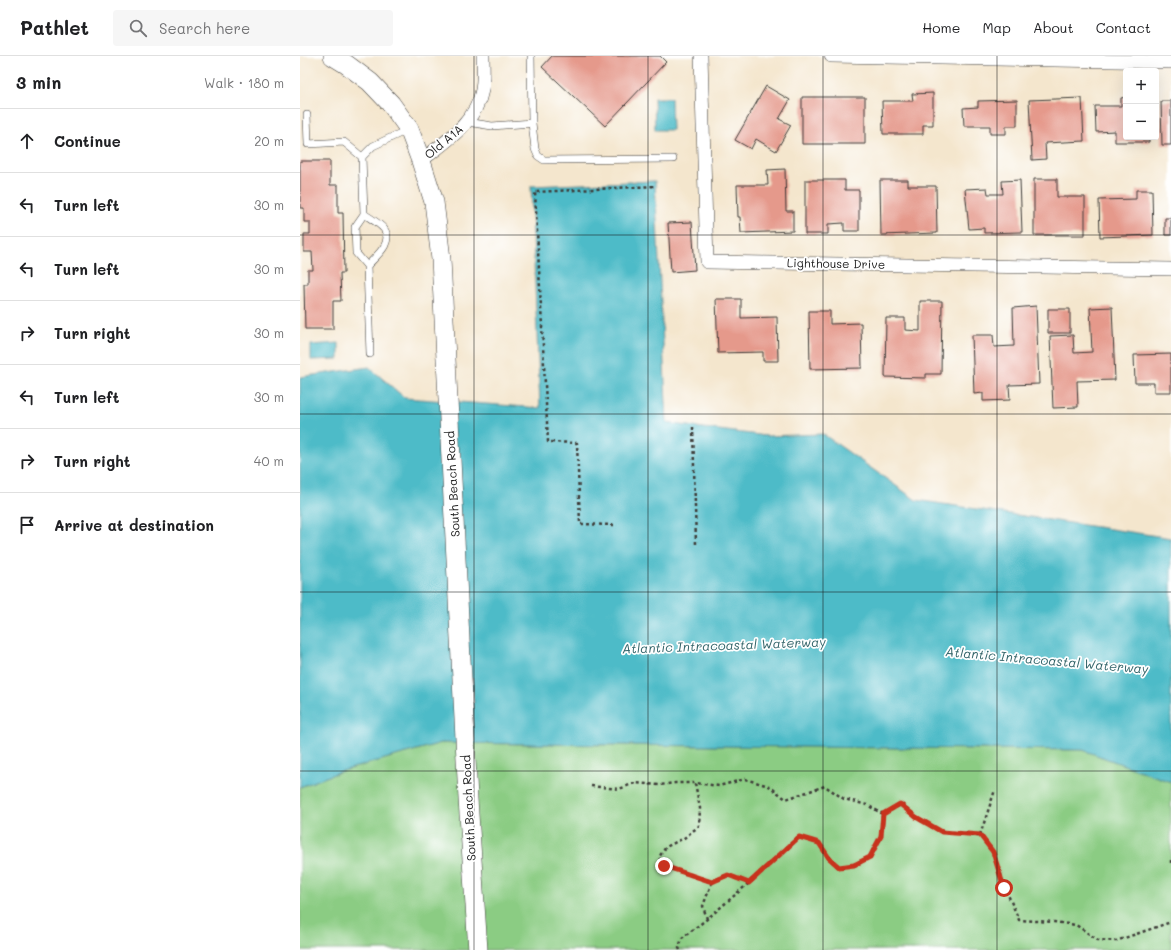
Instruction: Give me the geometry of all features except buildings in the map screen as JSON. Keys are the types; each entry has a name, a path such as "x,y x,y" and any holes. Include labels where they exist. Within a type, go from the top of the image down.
{"street":[{"name":"Old A1A","path":"421,161 468,122 474,112 480,100 483,88 483,56"},
{"name":"Lighthouse Drive","path":"701,56 707,262 1171,269"},
{"path":"831,56 1171,62"},
{"name":"South Beach Road","path":"337,57 370,82 391,104 409,129 434,202 441,259 468,799 478,950"}],"lane":[{"path":"531,56 532,123 535,149 538,156 544,160 673,159"},
{"path":"306,115 308,144 344,142 362,157"},
{"path":"468,122 492,126 532,123"},
{"path":"370,354 367,266 356,253 355,226 364,214 362,157 373,146 409,129"},
{"path":"364,214 384,229 387,238 384,248 367,266"}],"path":[{"path":"614,525 580,524 577,443 548,442 535,192 656,186"},
{"path":"693,427 696,545"},
{"path":"591,786 619,789 635,783 660,785 695,783 719,786 745,779 769,786 786,799 825,786 844,799 867,805 883,814"},
{"path":"695,783 700,808 699,826 684,838 666,847 660,857 664,866 712,882 728,875 749,883"},
{"path":"980,835 996,790"},
{"path":"883,814 900,804 916,817 942,832 980,835 993,852 1004,888 1019,920 1076,925 1098,940 1116,941 1171,922"},
{"path":"680,950 679,948 682,938 749,883 799,837 819,843 829,858 839,867 854,865 870,857 881,836 883,814"},
{"path":"707,919 703,906 712,882"}],"green space":[{"path":"441,743 1083,750 1171,782 1171,950 300,950 300,787 339,772"}],"water":[{"path":"654,98 671,98 672,130 655,130"},
{"name":"Atlantic Intracoastal Waterway","path":"655,181 667,423 767,436 823,434 916,500 1171,538 1171,782 1083,750 441,743 339,772 300,787 300,377 369,367 405,398 540,408 531,186"},
{"path":"339,343 339,359 311,360 311,345"}],"route":[{"path":"664,866 712,882 728,875 749,883 799,837 819,843 829,858 839,867 854,865 870,857 881,836 883,814 900,804 916,817 942,832 980,835 993,852 1004,888"}]}
